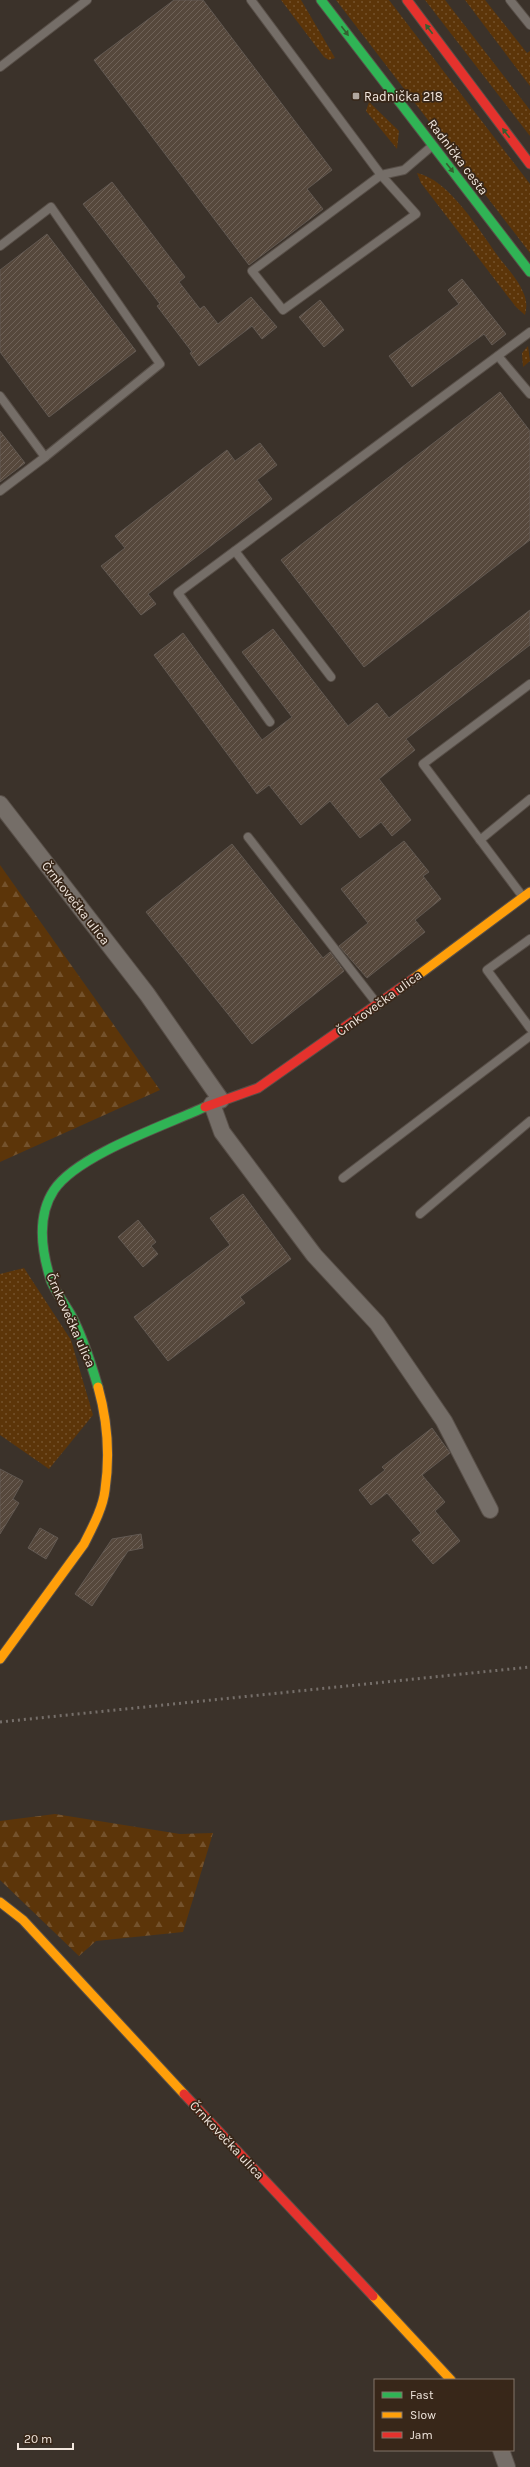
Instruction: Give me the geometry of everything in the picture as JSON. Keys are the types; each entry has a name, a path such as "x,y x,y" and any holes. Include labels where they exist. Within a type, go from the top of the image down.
{"street":[{"name":"Radnička cesta","path":"321,0 530,272"},
{"path":"407,0 530,164"},
{"name":"Črnkovečka ulica","path":"0,804 147,994 216,1102"},
{"name":"Črnkovečka ulica","path":"0,1659 84,1544 94,1524 105,1491 107,1451 103,1406 92,1365 72,1317 52,1283 42,1249 44,1214 54,1190 75,1170 101,1154 216,1102 258,1088 378,1005 527,895"},
{"path":"216,1102 222,1132 309,1248 382,1330 444,1421 490,1510"},
{"name":"Črnkovečka ulica","path":"0,1902 23,1920 450,2379"},
{"path":"501,2451 507,2467"}],"lane":[{"path":"0,67 87,0"},
{"path":"251,0 381,175 416,214 283,310 252,271 381,175 404,170 433,145"},
{"path":"510,0 530,26"},
{"path":"0,246 51,207 160,364 45,457 0,491"},
{"path":"270,722 178,593 530,332"},
{"path":"498,356 530,394"},
{"path":"0,396 45,457"},
{"path":"235,551 331,677"},
{"path":"527,895 480,840 423,764 530,684"},
{"path":"480,840 530,799"},
{"path":"248,837 378,1005"},
{"path":"530,939 487,970 530,1028"},
{"path":"343,1178 530,1036"},
{"path":"420,1214 530,1121"}],"green space":[{"path":"281,0 301,0 335,58 329,60 324,57"},
{"path":"336,0 389,0 530,184 530,253"},
{"path":"425,0 445,0 530,110 530,136"},
{"path":"465,0 485,0 527,53 530,51 530,86"},
{"path":"369,102 399,131 397,149 366,111"},
{"path":"417,173 429,178 453,196 474,222 521,288 526,301 525,315 516,307 421,183"},
{"path":"528,346 530,361 523,367 522,353"},
{"path":"0,865 160,1090 0,1162"},
{"path":"24,1268 71,1340 93,1415 49,1469 0,1435 0,1274"},
{"path":"55,1814 180,1834 213,1833 183,1932 96,1941 79,1956 0,1880 0,1821"}],"building":[{"path":"174,0 203,0 332,170 307,189 323,209 249,265 94,60"},
{"path":"112,182 185,277 179,282 200,309 204,306 218,324 251,297 277,327 262,339 252,326 199,366 190,353 192,352 157,306 160,304 83,204"},
{"path":"47,234 136,351 49,417 0,352 0,270"},
{"path":"462,279 506,334 492,345 484,334 412,387 389,356 459,304 448,290"},
{"path":"320,300 344,330 324,347 299,317"},
{"path":"500,392 530,431 530,540 364,667 281,560"},
{"path":"0,431 25,463 0,482"},
{"path":"260,443 277,465 257,480 272,499 148,594 156,604 141,615 101,566 125,548 115,536 227,450 235,461"},
{"path":"530,610 530,645 406,739 415,750 379,779 411,820 392,836 381,822 360,838 330,801 301,825 269,785 257,794 154,655 183,633 262,740 292,717 242,652 273,629 348,726 377,703 389,718"},
{"path":"404,841 429,872 423,876 441,899 415,920 425,932 367,978 339,946 368,923 341,889"},
{"path":"232,844 323,958 330,952 344,971 252,1044 146,912"},
{"path":"243,1194 291,1259 240,1297 245,1303 168,1361 134,1317 230,1245 210,1218"},
{"path":"138,1220 156,1242 151,1246 158,1254 143,1267 118,1237"},
{"path":"432,1428 450,1453 422,1475 445,1502 435,1511 460,1541 433,1564 412,1540 421,1533 387,1493 371,1505 359,1490 385,1470 382,1467"},
{"path":"0,1469 23,1481 13,1499 19,1503 0,1534"},
{"path":"40,1528 58,1538 46,1559 28,1548"},
{"path":"141,1534 143,1548 128,1551 92,1606 75,1594 112,1539"}],"railway":[{"path":"0,1722 530,1667"}],"traffic: fast":[{"path":"321,0 530,272"},
{"path":"98,1387 90,1359 79,1332 51,1281 45,1259 42,1235 48,1201 54,1190 65,1177 102,1153 146,1132 205,1107"}],"traffic: slow":[{"path":"413,979 530,892"},
{"path":"0,1659 84,1544 100,1511 107,1477 107,1438 104,1412 98,1387"},
{"path":"0,1902 23,1920 184,2094"},
{"path":"373,2296 450,2379"}],"traffic: jam":[{"path":"407,0 530,164"},
{"path":"205,1107 258,1088 413,979"},
{"path":"184,2094 373,2296"}],"place":[{"name":"Radnička 218","path":"356,96"}]}
